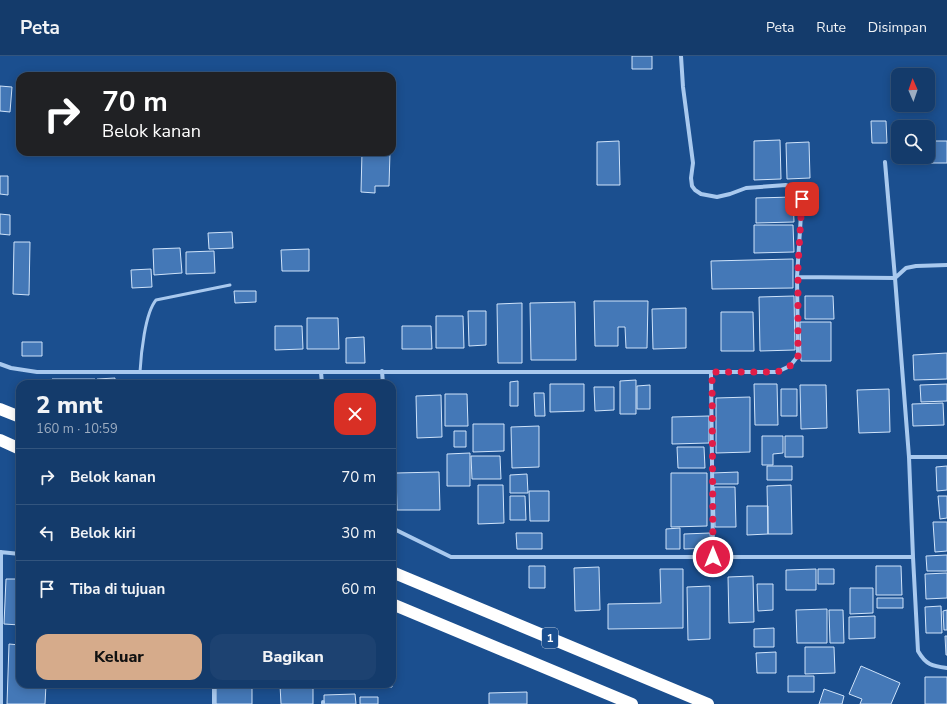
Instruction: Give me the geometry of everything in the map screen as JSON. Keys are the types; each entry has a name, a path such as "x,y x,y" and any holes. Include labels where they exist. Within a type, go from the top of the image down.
{"highway":[{"path":"0,409 16,415"},
{"path":"0,440 16,447"},
{"name":"1","path":"396,574 708,704"},
{"name":"1","path":"396,606 632,704"}],"street":[{"path":"0,364 11,368 37,372 777,372 790,366 798,356 797,277 802,199 798,192 786,185 746,188 717,197 701,194 695,190 692,186 691,178 693,163 683,87 681,56"},
{"path":"885,162 909,457 912,557 918,651 924,661 934,667 947,668"},
{"path":"797,277 894,278 906,268 916,266 947,265"},
{"path":"382,371 383,380"},
{"path":"321,372 322,380"},
{"path":"712,372 713,557"},
{"path":"909,457 947,457"},
{"path":"396,530 451,557 912,557"},
{"path":"1,704 1,552 16,554"},
{"path":"214,688 214,704"}],"lane":[{"path":"140,372 141,355 148,320 152,305 156,300 230,285"}],"building":[{"path":"632,56 652,56 652,69 632,69"},
{"path":"0,86 12,87 10,112 0,111"},
{"path":"871,121 886,121 887,143 872,143"},
{"path":"780,140 781,179 754,180 754,141"},
{"path":"619,141 620,185 597,185 597,142"},
{"path":"935,141 947,141 947,163 935,163"},
{"path":"809,142 810,178 787,179 786,143"},
{"path":"362,156 390,156 389,186 375,186 375,193 361,192"},
{"path":"0,176 8,176 8,195 0,194"},
{"path":"793,197 794,222 756,223 756,198"},
{"path":"0,214 10,215 10,235 0,234"},
{"path":"754,225 793,225 794,252 754,253"},
{"path":"232,232 233,248 209,249 208,233"},
{"path":"14,242 30,242 29,295 13,294"},
{"path":"180,248 182,273 154,275 153,249"},
{"path":"309,249 309,271 282,271 281,250"},
{"path":"214,251 215,273 186,274 186,252"},
{"path":"793,259 793,288 712,289 711,261"},
{"path":"151,269 152,287 132,288 131,270"},
{"path":"234,291 256,291 256,302 235,303"},
{"path":"794,296 795,350 760,351 759,297"},
{"path":"805,296 833,296 834,319 805,319"},
{"path":"594,301 648,301 647,348 626,348 625,327 618,327 618,346 595,346"},
{"path":"575,302 576,360 531,360 530,303"},
{"path":"522,303 522,363 498,363 497,304"},
{"path":"686,308 686,348 653,349 652,309"},
{"path":"468,311 486,311 486,345 469,346"},
{"path":"721,312 753,312 754,351 721,351"},
{"path":"436,316 463,316 464,348 436,348"},
{"path":"307,318 338,318 339,349 307,349"},
{"path":"800,322 831,322 831,361 801,361"},
{"path":"275,326 302,326 303,349 275,350"},
{"path":"402,326 431,326 432,349 402,349"},
{"path":"364,337 365,363 346,363 346,338"},
{"path":"22,342 42,342 42,356 22,356"},
{"path":"947,353 947,379 914,380 913,355"},
{"path":"115,378 115,380 97,380"},
{"path":"52,379 95,379 95,380"},
{"path":"636,380 636,414 620,414 620,381"},
{"path":"518,381 518,406 510,406 510,382"},
{"path":"550,384 584,384 584,411 550,412"},
{"path":"754,384 777,384 778,425 755,425"},
{"path":"947,384 947,401 921,402 920,385"},
{"path":"650,385 650,409 637,409 637,386"},
{"path":"800,385 826,385 827,428 801,429"},
{"path":"594,387 614,387 614,410 595,411"},
{"path":"781,389 797,389 797,416 781,416"},
{"path":"889,389 890,432 859,433 857,390"},
{"path":"534,393 544,393 545,416 535,416"},
{"path":"445,394 467,394 468,426 445,426"},
{"path":"441,395 442,437 417,438 416,396"},
{"path":"750,397 750,452 716,453 716,398"},
{"path":"943,403 944,425 913,426 912,404"},
{"path":"709,416 709,443 672,444 672,417"},
{"path":"473,424 504,424 504,451 473,452"},
{"path":"539,426 539,467 512,468 511,427"},
{"path":"454,431 466,431 466,447 454,447"},
{"path":"762,436 783,436 783,453 773,454 773,465 762,465"},
{"path":"785,436 803,436 803,457 785,457"},
{"path":"677,447 704,447 705,468 678,468"},
{"path":"470,453 470,486 447,486 447,454"},
{"path":"471,456 500,456 501,479 472,479"},
{"path":"767,466 792,466 792,480 767,480"},
{"path":"947,466 947,490 937,491 936,467"},
{"path":"439,472 440,510 397,510 396,473"},
{"path":"738,472 738,484 712,484 712,473"},
{"path":"671,473 707,473 707,526 671,527"},
{"path":"527,474 528,493 510,493 510,475"},
{"path":"478,485 503,485 504,523 478,524"},
{"path":"791,485 792,534 768,534 767,486"},
{"path":"714,487 735,487 736,527 715,527"},
{"path":"529,491 549,491 549,521 530,521"},
{"path":"510,496 525,496 526,520 510,520"},
{"path":"938,496 947,496 947,518 940,519"},
{"path":"747,506 768,506 768,534 747,535"},
{"path":"933,522 947,522 947,551 935,552"},
{"path":"680,528 680,549 666,549 666,529"},
{"path":"516,533 542,533 542,549 517,549"},
{"path":"710,533 711,548 684,549 684,534"},
{"path":"947,555 947,571 927,571 926,556"},
{"path":"529,566 545,566 545,588 529,588"},
{"path":"876,566 901,566 902,595 876,595"},
{"path":"599,567 600,610 575,611 574,568"},
{"path":"660,569 683,569 683,628 608,629 608,604 661,603"},
{"path":"816,569 816,590 786,590 786,570"},
{"path":"818,569 834,569 834,584 818,584"},
{"path":"947,573 947,598 926,599 925,574"},
{"path":"753,576 754,622 729,623 728,577"},
{"path":"6,579 16,579 16,625 4,624"},
{"path":"757,584 773,584 773,610 758,611"},
{"path":"710,586 710,639 688,640 687,587"},
{"path":"850,588 873,588 873,613 850,614"},
{"path":"877,598 903,598 903,608 877,608"},
{"path":"941,606 942,633 926,633 925,607"},
{"path":"827,609 827,643 797,643 796,610"},
{"path":"829,610 843,610 844,643 830,643"},
{"path":"947,610 947,630 944,630 943,611"},
{"path":"875,616 875,638 849,639 849,617"},
{"path":"774,628 774,647 754,647 754,629"},
{"path":"945,636 947,636 947,655 946,655"},
{"path":"9,644 16,645 16,688 46,688 45,704 7,704"},
{"path":"805,647 834,647 835,673 805,674"},
{"path":"776,652 776,673 757,673 756,653"},
{"path":"861,666 900,683 891,704 860,704 862,699 849,694"},
{"path":"788,676 814,676 814,692 788,692"},
{"path":"925,677 947,677 947,704 925,704"},
{"path":"216,688 252,688 252,704 216,704"},
{"path":"280,688 313,688 313,704 281,704"},
{"path":"824,689 844,696 842,704 819,704"},
{"path":"527,692 527,704 489,704 489,693"},
{"path":"355,694 356,704 324,704 324,695"},
{"path":"360,697 378,697 378,704 360,704"}],"route":[{"path":"713,557 712,372 777,372 790,366 798,356 797,291 802,199"}]}
